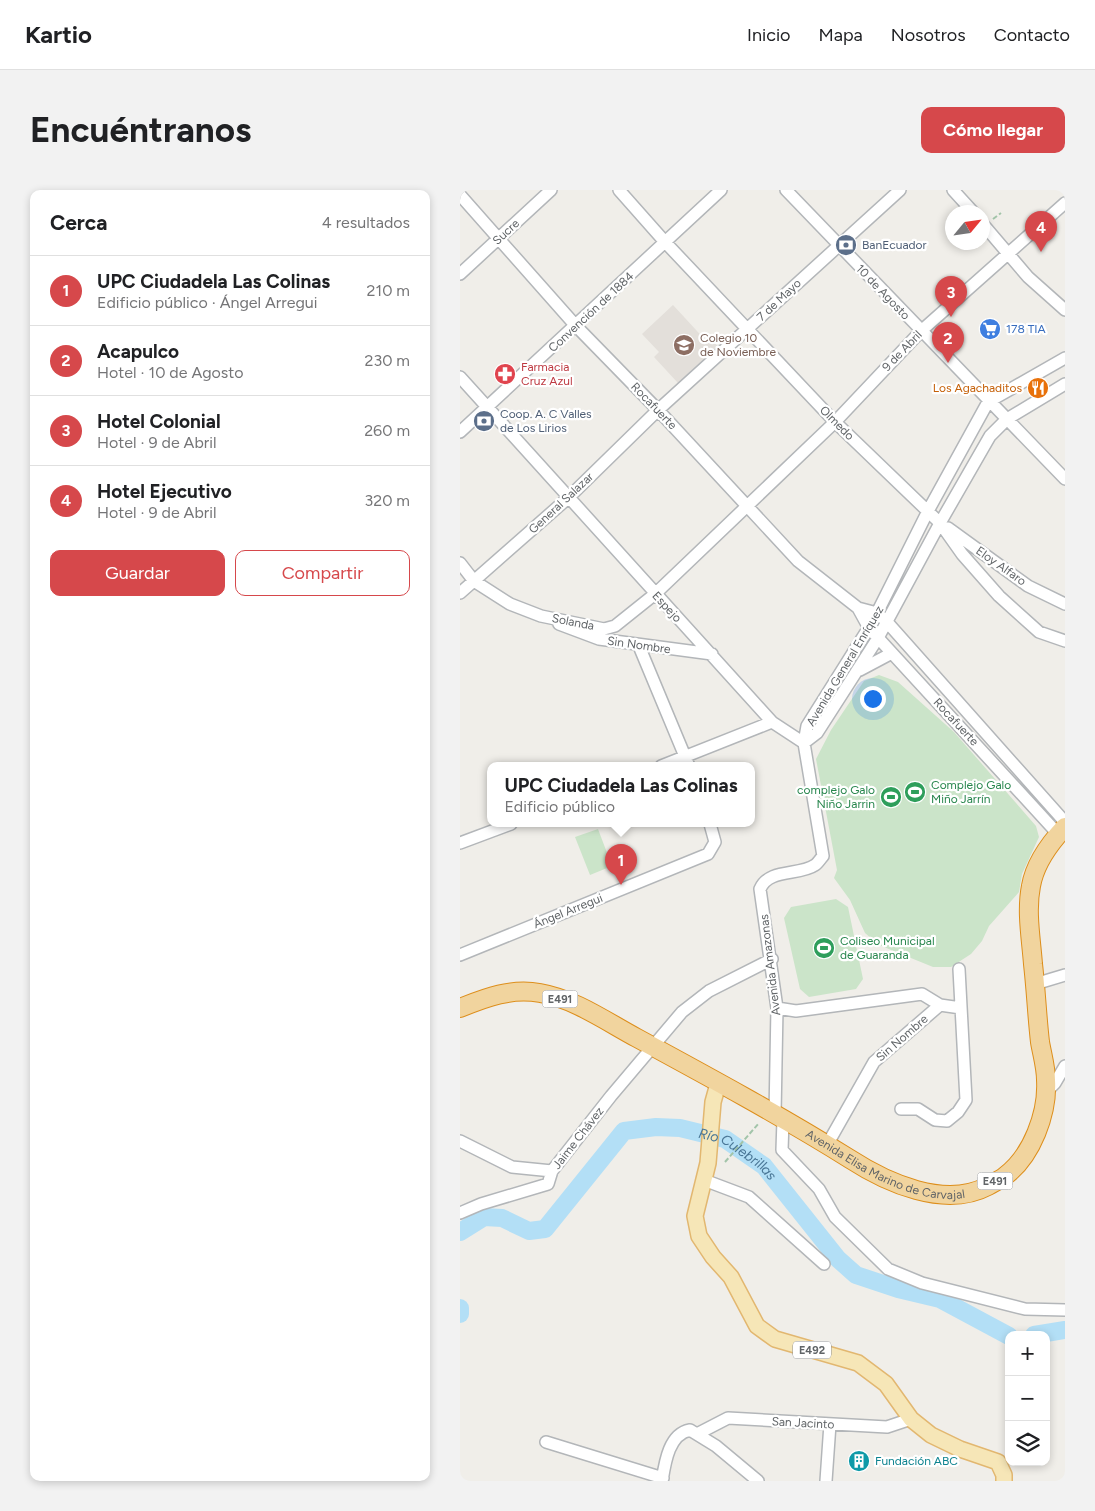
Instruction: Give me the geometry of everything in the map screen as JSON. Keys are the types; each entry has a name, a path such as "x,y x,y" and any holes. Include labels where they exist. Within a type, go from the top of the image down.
{"highway":[{"name":"Avenida Elisa Marino de Carvajal","path":"460,1008 491,995 518,991 541,994 587,1010 718,1084 772,1119 827,1145 862,1167 903,1186 933,1193 960,1195 982,1188 1006,1176 1022,1157 1036,1134 1043,1110 1046,1079 1040,1041 1029,909 1031,884 1042,856 1063,828"}],"main road":[{"name":"E492","path":"718,1084 713,1102 708,1163 695,1216 698,1236 731,1277 757,1326 775,1339 858,1363 886,1384 911,1419 931,1435 960,1449 998,1462 1004,1475 1004,1481"}],"street":[{"name":"Sucre","path":"460,274 551,190"},
{"name":"Olmedo","path":"620,190 665,242 835,422 940,523 962,554 998,596 1025,621 1046,635 1065,641"},
{"name":"Convención de 1884","path":"460,432 721,190"},
{"name":"10 de Agosto","path":"786,190 988,402 1065,479"},
{"name":"7 de Mayo","path":"658,410 900,190"},
{"path":"953,190 967,205"},
{"name":"Rocafuerte","path":"460,195 576,326 658,410 798,561 858,608 869,628 878,638 1063,828"},
{"name":"9 de Abril","path":"747,506 835,422 921,331 1065,203"},
{"path":"990,232 1010,253 1065,303"},
{"path":"1010,253 1028,277 1065,310"},
{"path":"988,402 1065,358"},
{"name":"Espejo","path":"460,377 486,408 772,722 804,743"},
{"name":"Avenida General Enríquez","path":"804,743 818,733 878,638 940,523 990,436 1006,419 1065,384"},
{"name":"Avenida General Enríquez","path":"804,743 807,726 869,628 928,511 988,402"},
{"name":"General Salazar","path":"460,593 568,498 658,410"},
{"name":"Solanda","path":"460,563 474,581 510,604 541,616 604,629 626,620 747,506"},
{"name":"Eloy Alfaro","path":"940,523 1028,586 1065,604"},
{"name":"Rocafuerte","path":"858,608 877,613 887,622 1063,828"},
{"name":"Sin Nombre","path":"541,616 571,630 599,639 639,646 712,654"},
{"path":"639,646 688,761 772,722"},
{"path":"854,674 892,653"},
{"name":"Avenida Amazonas","path":"804,743 823,856 814,865 773,877 763,882 760,889 772,959 777,1008 772,1119 782,1150 819,1189 835,1217 888,1269 922,1282 1025,1309 1065,1310"},
{"path":"460,843 503,827"},
{"name":"Ángel Arregui","path":"460,955 708,854 715,842 712,827"},
{"name":"Jaime Chávez","path":"460,1213 482,1204 548,1184 552,1171 682,1012 708,991 772,959"},
{"path":"901,1109 918,1109 935,1120 946,1121 958,1112 966,1100 959,969"},
{"path":"1035,984 1065,975"},
{"path":"777,1008 796,1012 922,994 940,1005"},
{"name":"Sin Nombre","path":"827,1145 874,1062 940,1005 961,1008"},
{"path":"1046,1092 1055,1083 1065,1066"},
{"path":"460,1141 512,1167 552,1171"},
{"path":"704,1180 750,1197 824,1264"},
{"name":"San Jacinto","path":"662,1480 674,1439 682,1432 690,1430 697,1434 728,1418 886,1427 911,1419"},
{"path":"826,1481 830,1424"},
{"path":"697,1434 716,1446 758,1481"},
{"path":"546,1442 662,1480"}],"path":[{"path":"725,1162 772,1119"}],"shaded area":[{"name":"Colegio 10 de Noviembre","path":"673,305 708,343 712,340 718,346 678,383 654,357 659,352 642,334"}],"green space":[{"name":"Complejo Galo Miño Jarrín","path":"879,675 898,682 954,732 1036,826 1039,837 1022,874 1019,892 989,926 982,941 971,954 951,967 933,967 879,945 865,933 850,900 834,878 837,870 816,759 831,730 864,681"},
{"path":"598,829 612,866 590,875 575,837"},
{"name":"Coliseo Municipal de Guaranda","path":"836,899 848,907 863,979 856,989 809,997 800,989 784,918 791,907"}],"waterway":[{"name":"Río Culebrillas","path":"460,1232 484,1217 502,1218 529,1231 545,1229 624,1131 656,1127 680,1128 725,1139 764,1166 838,1259 856,1275 898,1289 940,1299 1005,1334"},
{"name":"Río Culebrillas","path":"460,1308 460,1314"},
{"name":"Río Culebrillas","path":"1050,1332 1065,1330"}],"place":[{"name":"BanEcuador","path":"846,245"},
{"name":"Hotel Ejecutivo","path":"1041,252"},
{"name":"Hotel Colonial","path":"951,317"},
{"name":"178 TIA","path":"990,329"},
{"name":"Colegio 10 de Noviembre","path":"684,345"},
{"name":"Acapulco","path":"948,363"},
{"name":"Farmacia Cruz Azul","path":"505,374"},
{"name":"Los Agachaditos","path":"1038,388"},
{"name":"Coop. A. C Valles de Los Lirios","path":"484,421"},
{"name":"Complejo Galo Miño Jarrín","path":"915,792"},
{"name":"complejo Galo Niño Jarrin","path":"891,797"},
{"name":"UPC Ciudadela Las Colinas","path":"621,885"},
{"name":"Coliseo Municipal de Guaranda","path":"824,948"},
{"name":"Fundación ABC","path":"859,1461"}]}
